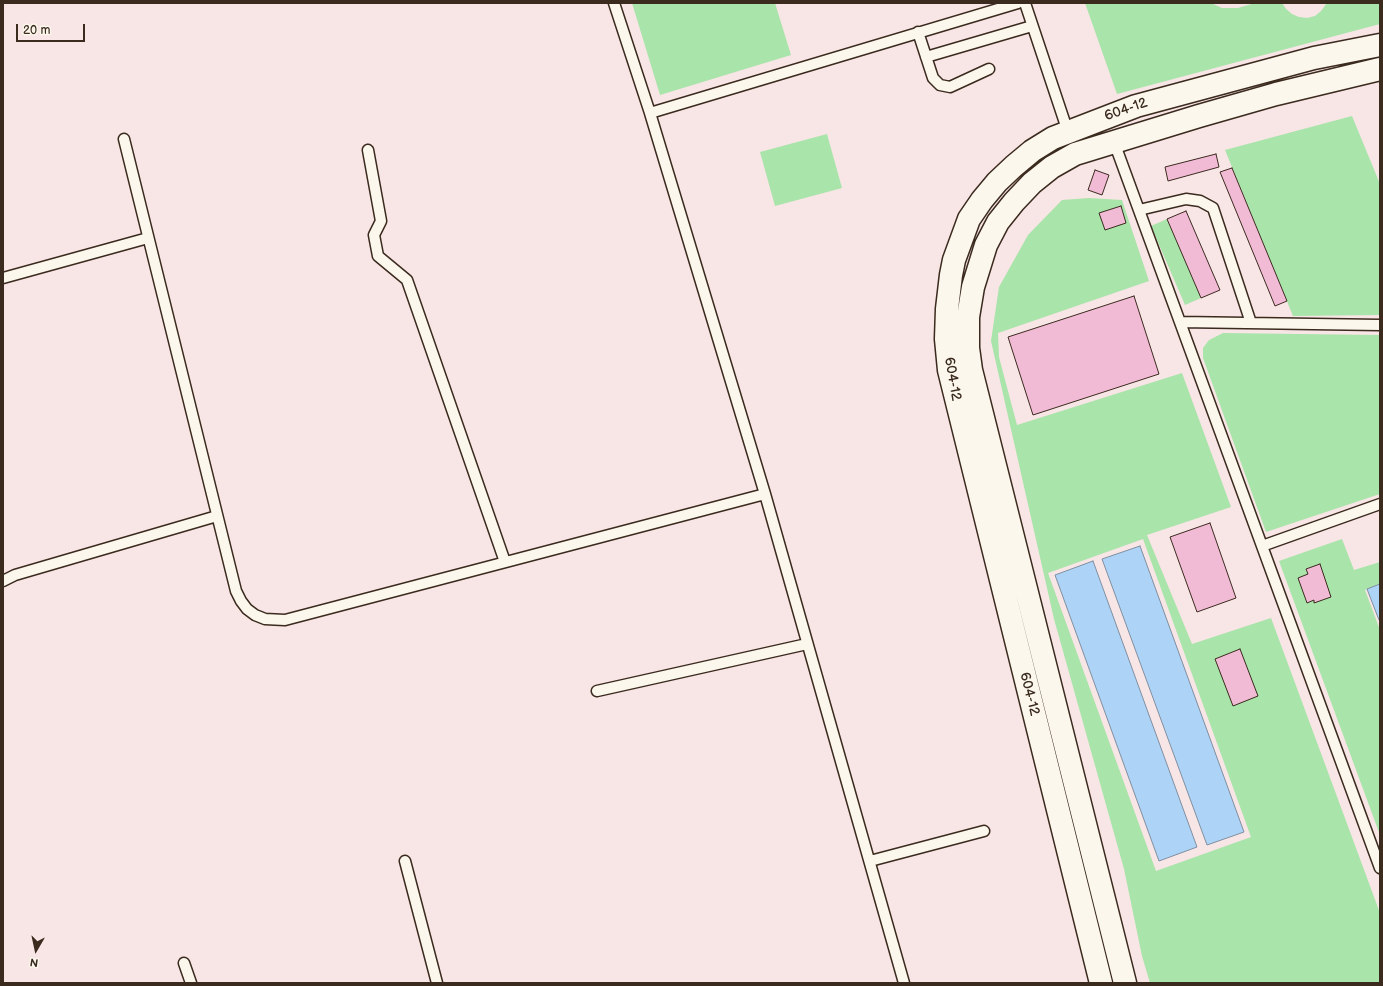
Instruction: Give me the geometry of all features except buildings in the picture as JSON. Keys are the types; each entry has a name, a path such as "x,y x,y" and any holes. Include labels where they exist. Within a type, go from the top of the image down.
{"main road":[{"name":"604-12","path":"1101,983 949,370 946,339 947,309 951,275 961,239 969,220 982,200 997,182 1014,166 1037,148 1053,138 1136,106 1314,58 1380,46"},
{"name":"604-12","path":"1125,983 975,385 968,348 968,317 972,287 986,246 998,222 1018,197 1032,183 1052,167 1075,154 1276,94 1380,69"}],"lane":[{"path":"614,3 650,113 765,494 904,983"},
{"path":"650,113 1018,3"},
{"path":"1025,3 1068,132"},
{"path":"926,57 1032,26"},
{"path":"918,32 933,78 940,85 950,87 989,69"},
{"path":"124,139 236,591 247,609 265,619 285,620 765,494"},
{"path":"1114,142 1380,868"},
{"path":"368,150 381,221 374,235 378,256 406,280 505,562"},
{"path":"1139,210 1186,198 1200,201 1213,208 1251,323"},
{"path":"3,278 148,238"},
{"path":"1180,322 1380,326"},
{"path":"1262,546 1380,504"},
{"path":"3,581 15,575 218,516"},
{"path":"598,691 807,644"},
{"path":"870,861 984,831"},
{"path":"405,861 437,983"},
{"path":"184,963 191,983"}],"green space":[{"path":"632,3 775,3 791,55 660,95"},
{"path":"1085,3 1211,3 1222,8 1238,8 1255,3 1282,3 1292,14 1307,18 1315,16 1327,3 1380,3 1380,24 1117,94"},
{"path":"1352,116 1380,184 1380,315 1293,316 1225,150"},
{"path":"827,134 842,188 775,206 760,152"},
{"path":"1089,198 1122,200 1149,281 998,333 999,357 1017,425 1182,373 1231,507 1147,535 1192,644 1271,618 1380,913 1380,983 1150,983 1142,956 1124,869 1054,619 991,341 999,287 1028,235 1062,200","holes":["1143,539 1251,837 1156,871 1048,573"]},
{"path":"1167,219 1201,298 1185,305 1151,226"},
{"path":"1223,333 1380,335 1380,494 1266,532 1203,358 1203,348 1209,340"},
{"path":"1342,539 1354,570 1380,562 1380,584 1365,590 1380,630 1380,835 1279,561"}],"water":[{"path":"1140,546 1244,832 1207,845 1102,559"},
{"path":"1093,561 1197,847 1159,861 1055,575"},
{"path":"1380,584 1380,620 1379,620 1367,589"}]}
